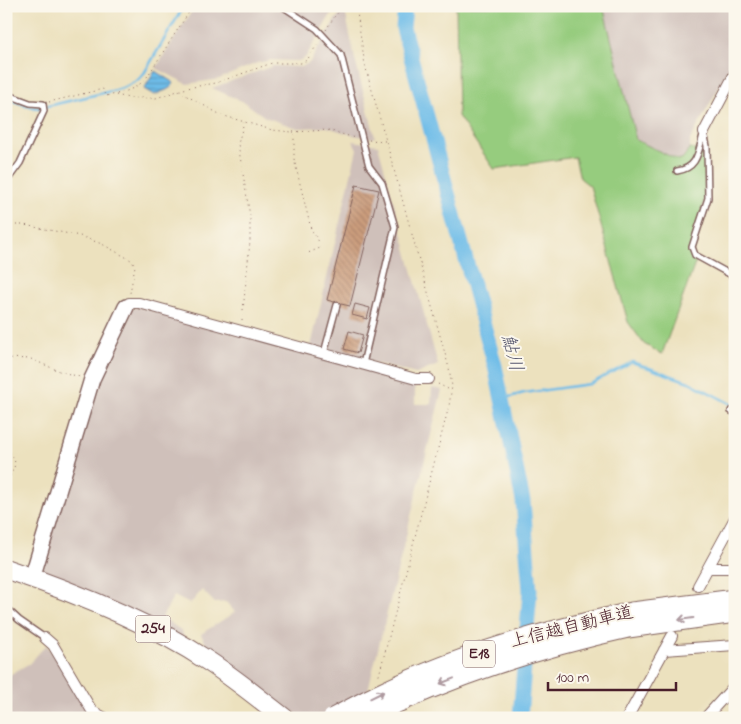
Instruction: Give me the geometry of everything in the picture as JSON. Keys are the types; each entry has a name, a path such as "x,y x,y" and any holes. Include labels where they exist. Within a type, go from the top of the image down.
{"highway":[{"name":"254","path":"8,572 32,578 128,617 168,637 207,660 276,716"},
{"name":"上信越自動車道","path":"365,718 438,684 630,620 735,599"},
{"name":"上信越自動車道","path":"333,718 391,688 465,658 553,630 630,620 735,613"}],"street":[{"path":"704,132 735,73"},
{"path":"32,578 92,379 127,305 139,303 416,379 429,378"},
{"path":"698,586 735,518"},
{"path":"708,568 735,568"},
{"path":"626,718 672,636"},
{"path":"45,638 53,645 92,711 105,718"},
{"path":"664,650 735,645"},
{"path":"712,716 735,685"}],"lane":[{"path":"282,6 323,34 341,55 369,166 382,183 395,231 363,364"},
{"path":"6,94 43,107 20,163 6,182"},
{"path":"677,171 690,167 695,161 704,132"},
{"path":"704,132 707,146 708,198 692,247 695,255 735,277"},
{"path":"324,353 337,305"},
{"path":"6,608 19,620 45,638"}],"path":[{"path":"43,107 103,89 105,96 131,90 145,80 192,6"},
{"path":"116,95 129,98 151,99 178,90 216,83 272,63 301,63 307,60 334,17 344,6"},
{"path":"356,6 364,65 449,368 451,390 449,406 376,686"},
{"path":"178,90 211,111 272,130 292,132 328,130 348,137 386,141"},
{"path":"242,331 242,314 250,242 250,216 238,144 244,122"},
{"path":"292,132 294,135 294,159 311,229 320,245 320,248 308,253"},
{"path":"6,225 24,225 80,236 102,244 132,260 135,266 127,305"},
{"path":"6,358 31,359 59,371 92,379"},
{"path":"429,378 451,390"},
{"path":"6,449 13,454 15,460 6,483"}],"shaded area":[{"path":"195,6 336,6 305,58 298,61 271,60 257,63 219,79 187,84 156,68"},
{"path":"603,6 735,6 735,58 690,140 690,148 681,160 636,140"},
{"path":"343,10 345,10 355,60 375,137 352,135 327,127 297,128 265,117 244,102 212,88 273,66 302,67 310,62"},
{"path":"353,141 378,145 438,365 416,374 311,346 357,149"},
{"path":"138,306 415,383 415,404 431,404 432,388 442,390 367,694 322,718 301,718 210,652 201,634 235,612 226,602 215,603 202,590 190,604 174,596 162,617 182,631 184,638 42,576 39,570 98,376 130,310"},
{"path":"46,645 97,718 6,718 6,680 11,674 30,663"}],"green space":[{"path":"456,6 603,6 636,140 678,160 683,158 690,148 704,154 705,197 691,256 696,261 662,354 644,344 628,322 590,186 580,178 575,157 494,169 458,116"}],"water":[{"path":"155,71 174,83 171,88 154,95 144,89"}],"building":[{"path":"356,185 379,190 350,306 341,304 338,301 327,300"},
{"path":"355,304 370,308 367,319 352,315"},
{"path":"349,331 363,335 358,353 344,349"}],"waterway":[{"path":"6,98 30,107 39,108 125,87 143,75 184,6"},
{"name":"鮎川","path":"405,6 403,28 495,366 523,501 530,591 520,718"},
{"path":"502,399 524,393 590,384 632,362 689,382 735,406"}]}
